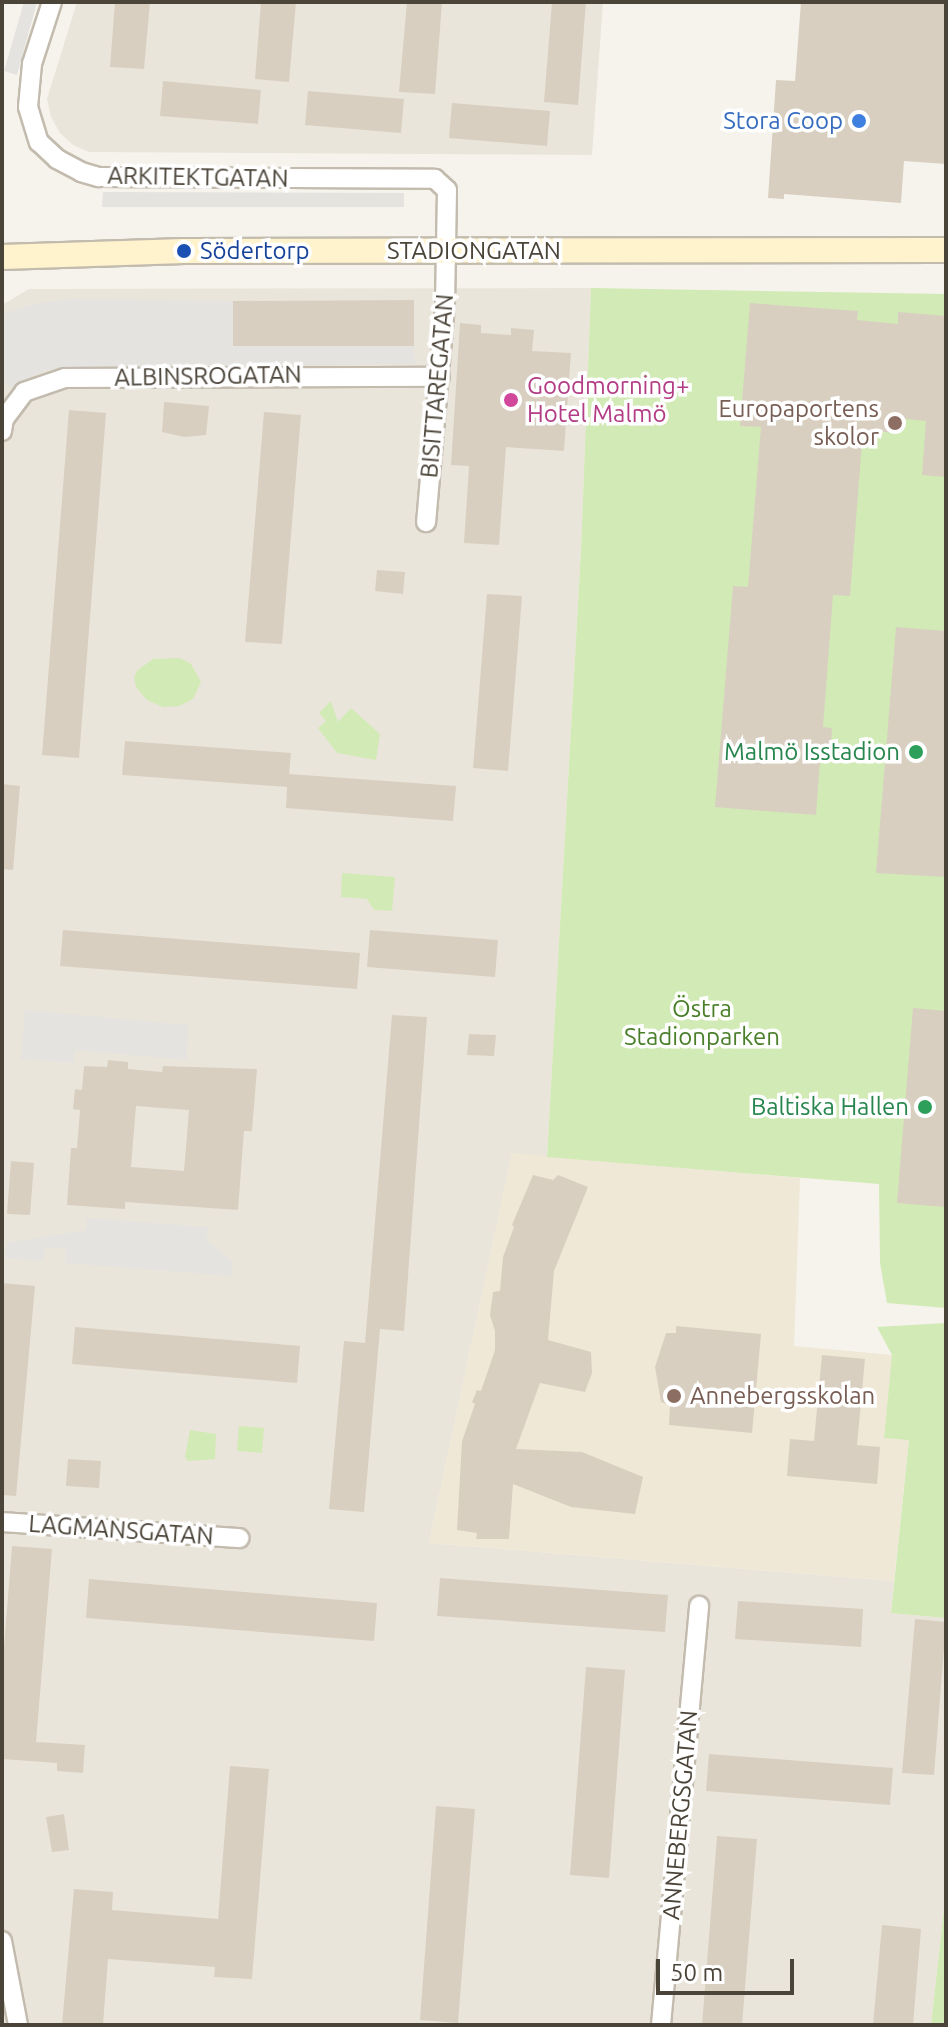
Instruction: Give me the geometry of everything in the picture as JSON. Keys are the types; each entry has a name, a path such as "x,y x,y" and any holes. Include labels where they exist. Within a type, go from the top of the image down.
{"main road":[{"name":"STADIONGATAN","path":"2,257 184,251 946,250"}],"street":[{"name":"ARKITEKTGATAN","path":"52,2 32,64 28,107 39,142 68,166 99,177 435,179 447,190 446,250"},
{"name":"BISITTAREGATAN","path":"426,522 440,377 446,250"},
{"name":"ALBINSROGATAN","path":"2,431 4,419 24,392 65,378 440,377"},
{"name":"LAGMANSGATAN","path":"2,1522 239,1538"},
{"name":"ANNEBERGSGATAN","path":"661,2025 699,1606"},
{"path":"2,1941 18,2025"}],"shaded area":[{"path":"24,2 37,2 17,75 4,71"},
{"path":"77,2 603,2 592,155 89,152 73,145 60,133 51,117 47,99"},
{"path":"103,192 404,193 404,207 102,207"},
{"path":"591,288 581,550 547,1157 512,1154 429,1543 894,1581 891,1613 946,1618 946,1890 931,2025 2,2025 2,305 29,289"},
{"path":"71,299 233,301 234,346 414,346 415,364 88,367 46,370 10,387 2,380 2,314 34,304"},
{"path":"25,1010 189,1025 186,1060 75,1050 74,1063 21,1059"},
{"name":"Annebergsskolan","path":"512,1153 800,1178 794,1346 893,1355 884,1437 909,1439 894,1581 429,1543"},
{"path":"87,1218 208,1227 207,1240 233,1262 232,1276 65,1263 66,1249 45,1247 43,1261 5,1258 6,1243 86,1230"}],"green space":[{"name":"Östra Stadionparken","path":"591,288 946,294 946,1308 887,1303 880,1263 879,1184 547,1157 581,550"},
{"path":"180,658 191,664 201,682 193,699 179,706 163,707 147,700 136,687 134,677 138,670 153,659"},
{"path":"331,701 338,722 351,708 380,734 376,760 337,753 318,728 326,721 319,713"},
{"path":"342,873 395,877 392,911 374,910 367,899 341,897"},
{"path":"946,1323 946,1618 891,1613 909,1440 884,1438 892,1355 877,1327"},
{"path":"239,1426 264,1428 262,1453 237,1451"},
{"path":"190,1430 216,1434 215,1459 188,1461 185,1457"},
{"path":"946,1890 946,2025 931,2025"}],"building":[{"path":"115,2 150,2 144,69 110,67"},
{"path":"261,2 296,2 289,82 255,79"},
{"path":"407,2 442,2 435,94 399,92"},
{"path":"552,2 586,2 578,105 544,102"},
{"name":"Stora Coop","path":"801,2 946,2 946,164 904,161 901,203 784,194 784,199 768,198 776,80 795,81"},
{"path":"163,81 261,90 258,124 160,116"},
{"path":"308,91 404,99 401,133 305,125"},
{"path":"452,103 550,111 547,146 449,138"},
{"path":"414,300 414,346 233,346 233,301"},
{"path":"750,303 858,311 857,320 898,324 898,312 946,316 946,477 922,475 926,421 897,418 896,433 863,430 850,596 833,595 823,727 832,728 831,749 821,748 816,815 715,807 733,586 748,587 761,427 740,426"},
{"name":"Goodmorning+ Hotel Malmö","path":"460,323 481,325 481,333 511,335 511,328 534,330 532,351 571,353 564,451 506,447 499,545 464,543 469,466 451,465"},
{"path":"164,402 209,406 206,435 184,437 162,432"},
{"path":"69,410 106,413 79,758 42,755"},
{"path":"264,412 301,415 282,644 245,642"},
{"path":"377,570 405,572 403,594 375,591"},
{"path":"487,594 522,596 508,771 473,768"},
{"name":"Malmö Isstadion","path":"896,627 946,631 946,877 876,873"},
{"path":"125,741 291,753 289,774 456,786 453,821 286,808 287,787 122,775"},
{"path":"2,784 20,786 13,870 2,869"},
{"path":"63,930 360,953 357,989 60,966"},
{"path":"370,930 498,940 495,977 367,967"},
{"name":"Baltiska Hallen","path":"913,1008 946,1011 946,1207 897,1203"},
{"path":"392,1015 427,1017 404,1331 380,1329 364,1512 329,1509 344,1341 365,1343"},
{"path":"469,1034 496,1035 494,1056 467,1055"},
{"path":"108,1060 128,1062 128,1069 162,1072 163,1066 257,1069 252,1131 244,1131 238,1210 125,1202 125,1209 67,1205 71,1148 77,1148 80,1110 73,1109 75,1089 82,1090 84,1066 107,1067","holes":["136,1106 189,1110 184,1171 131,1167"]},
{"path":"11,1161 34,1163 30,1215 7,1214"},
{"path":"533,1175 553,1180 558,1175 588,1187 554,1271 548,1340 591,1352 592,1373 585,1392 540,1383 516,1449 582,1452 643,1477 635,1514 571,1507 513,1484 509,1539 476,1539 477,1533 457,1530 462,1441 475,1404 472,1402 477,1390 481,1391 495,1350 495,1331 490,1315 493,1292 500,1291 503,1257 514,1227 512,1225"},
{"path":"2,1283 35,1286 16,1496 2,1495"},
{"path":"676,1326 761,1334 752,1433 669,1425 670,1405 661,1402 655,1367 666,1333 676,1333"},
{"path":"75,1327 300,1346 297,1383 72,1364"},
{"path":"822,1355 865,1359 857,1445 880,1447 877,1484 787,1476 790,1439 814,1441"},
{"path":"68,1459 101,1461 99,1488 66,1486"},
{"path":"12,1546 52,1549 36,1742 85,1745 83,1773 57,1771 57,1763 2,1759 2,1672"},
{"path":"440,1578 668,1595 665,1632 437,1616"},
{"path":"89,1579 377,1603 374,1641 86,1618"},
{"path":"738,1601 863,1609 861,1647 735,1639"},
{"path":"915,1619 946,1622 934,1775 902,1773"},
{"path":"586,1667 625,1670 609,1878 570,1875"},
{"path":"709,1754 893,1768 890,1805 706,1791"},
{"path":"230,1766 269,1769 252,1979 214,1977 215,1967 108,1959 103,2025 62,2025 74,1889 113,1892 112,1910 218,1919"},
{"path":"436,1806 475,1809 458,2023 420,2020"},
{"path":"64,1814 69,1850 52,1852 46,1817"},
{"path":"717,1836 757,1839 742,2025 702,2025"},
{"path":"882,1925 921,1929 913,2025 873,2025"}],"place":[{"name":"Stora Coop","path":"859,121"},
{"name":"Södertorp","path":"184,251"},
{"name":"Goodmorning+ Hotel Malmö","path":"511,400"},
{"name":"Europaportens skolor","path":"895,423"},
{"name":"Malmö Isstadion","path":"916,752"},
{"name":"Baltiska Hallen","path":"925,1107"},
{"name":"Annebergsskolan","path":"674,1396"}]}
